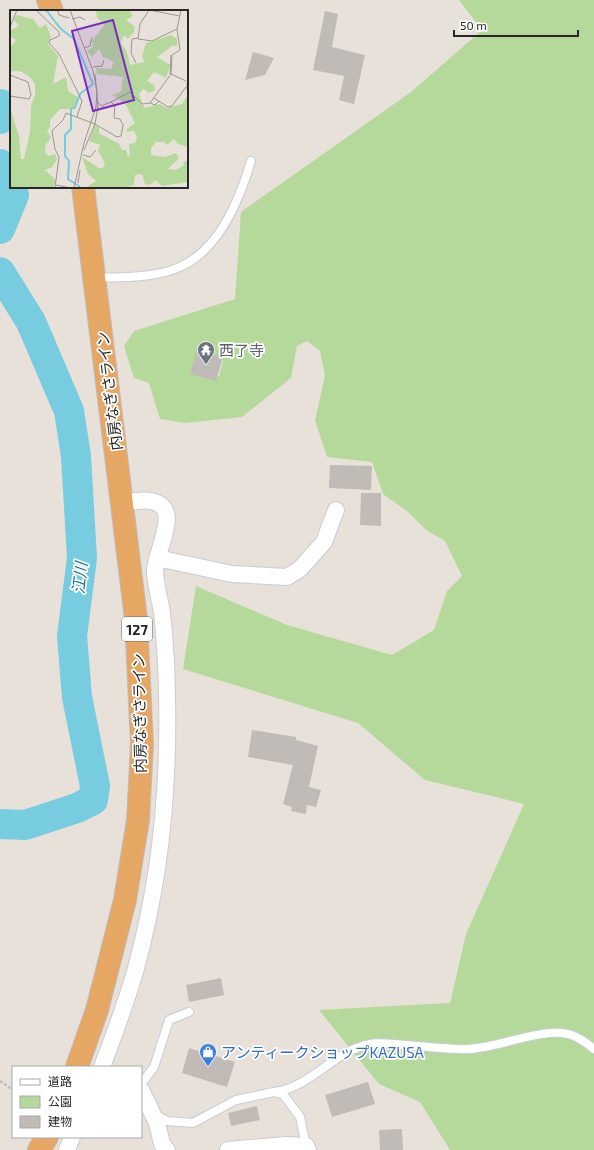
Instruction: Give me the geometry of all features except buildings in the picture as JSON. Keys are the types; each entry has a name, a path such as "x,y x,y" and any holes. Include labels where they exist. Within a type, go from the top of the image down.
{"highway":[{"path":"48,0 52,10"},
{"path":"57,0 58,10"},
{"name":"内房なぎさライン","path":"77,1066 97,1010 125,900 138,820 142,744 136,619 83,188"},
{"path":"40,1150 46,1138"}],"street":[{"path":"102,1066 136,968 152,898 165,794 167,700 162,615 155,571 157,558 168,522 165,510 156,503 143,500 122,503"},
{"path":"157,558 232,574 287,577 300,569 324,542 336,510"},
{"path":"142,1092 157,1123 162,1144 167,1150"},
{"path":"67,1150 72,1138"},
{"path":"228,1150 287,1145 307,1148"}],"lane":[{"path":"95,278 127,277 171,271 189,263 215,238 230,217 244,185 251,161"},
{"path":"142,1083 154,1067 170,1020 189,1012"},
{"path":"153,1114 167,1121 192,1123 236,1100 288,1090 316,1075 325,1066 370,1044 458,1049 505,1043 545,1033 564,1033 580,1038 594,1050"},
{"path":"274,1092 283,1094 300,1117 307,1148"}],"path":[{"path":"0,1081 12,1089"}],"green space":[{"path":"459,0 594,0 594,1150 450,1150 420,1102 379,1084 319,1010 450,1003 466,934 524,804 425,780 358,723 183,669 196,586 287,625 392,655 434,630 447,591 462,576 445,541 426,530 407,511 383,494 372,462 327,457 315,420 325,376 320,351 307,341 297,346 291,378 242,417 185,423 160,419 149,383 134,378 124,346 134,331 235,299 241,212 411,92 482,30","holes":["219,358 223,361 219,376 213,377"]}],"waterway":[{"name":"江川","path":"0,104 3,110 0,119"},
{"name":"江川","path":"0,164 10,186"},
{"name":"江川","path":"0,229 14,195 11,188"},
{"name":"江川","path":"0,272 31,322 69,411 76,456 82,558 72,636 77,697 95,786 93,800 77,808 25,825 0,824"}],"place":[{"name":"西了寺","path":"206,365"},
{"name":"アンティークショップKAZUSA","path":"208,1067"}]}
